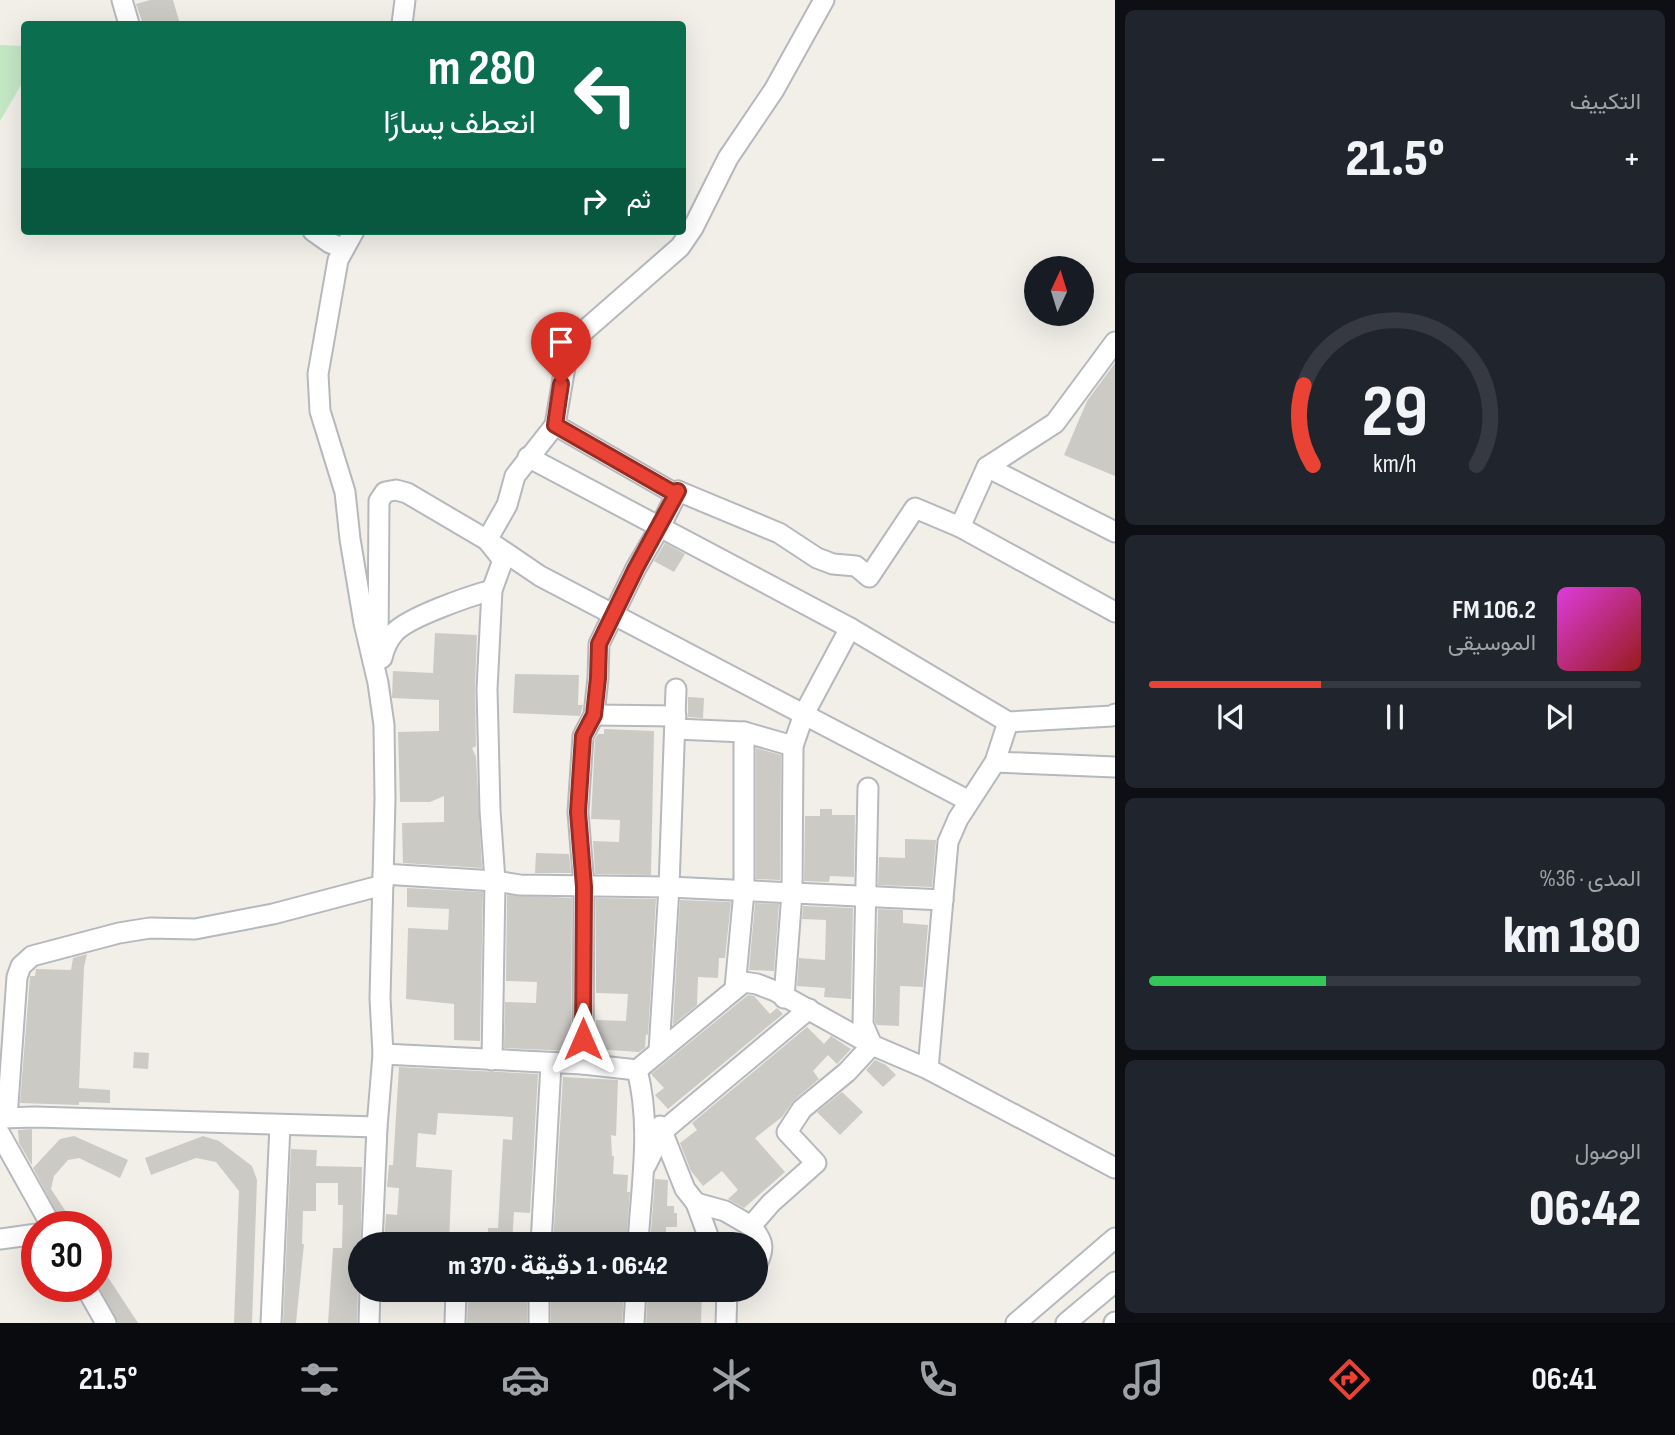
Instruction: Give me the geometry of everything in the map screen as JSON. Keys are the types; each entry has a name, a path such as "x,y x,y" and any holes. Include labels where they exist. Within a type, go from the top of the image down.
{"street":[{"path":"122,0 128,21"},
{"path":"402,21 405,0"},
{"path":"486,540 507,505 516,476 555,425 565,367 576,338 680,247 693,228 728,158 774,90 824,0"},
{"path":"319,235 343,248"},
{"path":"351,235 338,260 323,337 318,398 344,485 364,623 378,683 384,725 380,998 383,1054 373,1232"},
{"path":"960,527 987,467 1055,423 1115,342"},
{"path":"555,425 672,492 678,491 779,533 817,558 833,564 856,566 869,577 915,508 960,527 1115,612"},
{"path":"528,457 850,628 1008,722 1115,714"},
{"path":"987,467 1115,532"},
{"path":"378,683 379,501 385,492 396,490 407,493 486,540 540,576 969,801"},
{"path":"583,1064 584,887 578,812 583,736 594,715 599,644 678,491"},
{"path":"486,540 503,560 492,590 487,689 489,810 495,881 492,1059"},
{"path":"378,683 383,653 395,631 408,622 492,590"},
{"path":"784,998 792,893 793,746 804,714 850,628"},
{"path":"659,1051 669,887 676,689"},
{"path":"594,715 744,732 793,746"},
{"path":"928,1069 948,842 969,801 995,762 1008,722"},
{"path":"735,988 744,891 744,732"},
{"path":"995,762 1115,767"},
{"path":"868,788 863,1024 872,1045"},
{"path":"43,1211 20,1171 2,1124 4,1079 17,977 21,965 32,956 119,933 150,928 195,929 273,914 383,879 495,881 520,885 584,887 669,887 943,900"},
{"path":"383,1054 583,1064 637,1070 735,988 744,982 757,984 775,990 784,998 810,1009 872,1045 928,1069 1115,1168"},
{"path":"642,1172 663,1131 810,1009"},
{"path":"751,1227 771,1203 816,1163 787,1132 802,1109 847,1072 872,1045"},
{"path":"542,1232 551,1064"},
{"path":"637,1070 645,1128 639,1232"},
{"path":"642,1091 663,1131 685,1189 696,1203 707,1232"},
{"path":"2,1124 377,1127"},
{"path":"271,1323 280,1125"},
{"path":"0,1174 20,1171"},
{"path":"696,1203 725,1211 755,1232"},
{"path":"0,1239 21,1236"},
{"path":"1016,1323 1115,1238"},
{"path":"1066,1323 1115,1282"},
{"path":"91,1302 99,1321"},
{"path":"369,1323 370,1302"},
{"path":"455,1323 456,1302"},
{"path":"538,1323 539,1302"},
{"path":"634,1323 635,1302"},
{"path":"727,1302 728,1321"}],"green space":[{"path":"0,45 21,46 21,85 0,121"}],"building":[{"path":"150,0 173,0 179,21 142,21 136,4"},
{"path":"1115,363 1115,476 1064,455 1087,401"},
{"path":"665,543 685,554 674,572 654,561"},
{"path":"435,633 477,635 476,746 472,748 476,757 482,868 403,863 402,823 444,822 444,796 430,802 400,802 398,732 439,731 439,700 392,698 393,671 433,673"},
{"path":"515,674 579,675 578,705 583,705 580,716 513,713"},
{"path":"688,697 704,698 703,718 688,717"},
{"path":"604,729 654,731 651,875 595,874 593,841 619,842 620,820 591,819 595,739 598,734 604,734"},
{"path":"756,748 781,755 780,880 756,879"},
{"path":"820,809 832,809 832,815 855,815 854,877 830,876 829,882 804,881 805,816 820,816"},
{"path":"905,839 936,840 932,887 878,885 879,857 905,858"},
{"path":"536,853 569,854 571,873 535,873"},
{"path":"407,888 483,892 480,1041 454,1040 454,1004 406,999 408,928 448,930 449,909 407,907"},
{"path":"507,895 572,898 571,1051 504,1048 505,1002 536,1003 537,982 506,981"},
{"path":"596,898 656,899 648,1035 646,1034 645,1048 639,1052 595,1049 596,1020 626,1021 628,994 596,993"},
{"path":"680,900 731,902 725,958 719,958 718,978 698,977 697,1005 673,1025"},
{"path":"755,903 779,904 774,971 749,970"},
{"path":"803,906 853,908 851,999 824,997 825,988 797,986 799,958 825,960 826,920 802,919"},
{"path":"878,909 903,910 903,923 928,925 923,987 900,986 899,1026 877,1025 875,1022"},
{"path":"87,954 84,967 79,1088 110,1090 110,1103 20,1103 30,976 35,976 36,969 71,970 73,958"},
{"path":"748,995 754,996 770,1014 777,1008 783,1014 668,1109 655,1095 664,1088 651,1074"},
{"path":"807,1027 824,1044 831,1036 851,1049 837,1064 828,1055 813,1071 819,1079 794,1100 782,1117 755,1138 785,1172 744,1208 728,1199 738,1190 722,1171 703,1186 691,1171 680,1143 697,1130 692,1123"},
{"path":"134,1052 149,1053 148,1069 133,1068"},
{"path":"875,1060 886,1065 896,1075 883,1087 866,1070"},
{"path":"399,1067 538,1074 530,1213 514,1212 513,1232 488,1232 488,1228 498,1228 503,1139 512,1140 513,1117 438,1113 436,1135 418,1133 416,1167 452,1170 449,1232 385,1232 386,1214 397,1215 399,1188 387,1187 389,1165 393,1165"},
{"path":"563,1077 618,1080 616,1136 611,1135 613,1174 628,1175 627,1192 630,1192 627,1232 554,1232"},
{"path":"842,1092 863,1112 840,1135 817,1112"},
{"path":"32,1129 31,1164 19,1143 18,1130"},
{"path":"74,1136 128,1160 120,1178 79,1158 68,1160 54,1176 51,1189 65,1211 56,1211 33,1168 60,1139"},
{"path":"203,1136 219,1141 252,1166 257,1180 252,1323 234,1323 239,1191 216,1162 196,1158 151,1175 145,1158"},
{"path":"291,1149 317,1150 316,1166 362,1167 361,1232 348,1232 348,1302 358,1302 357,1323 328,1323 333,1248 342,1248 343,1205 338,1205 338,1183 316,1183 316,1211 303,1211 304,1244 296,1323 283,1323"},
{"path":"655,1179 668,1180 667,1206 674,1206 677,1227 666,1227 666,1232 651,1232"},
{"path":"112,1283 138,1323 118,1323 107,1302 112,1302"},
{"path":"468,1302 527,1302 527,1323 467,1323"},
{"path":"551,1302 623,1302 622,1323 551,1323"},
{"path":"647,1302 702,1302 701,1323 646,1323"}],"route":[{"path":"561,384 555,425 672,492 678,491 599,644 594,715 583,736 578,812 584,887 583,1039"}]}
